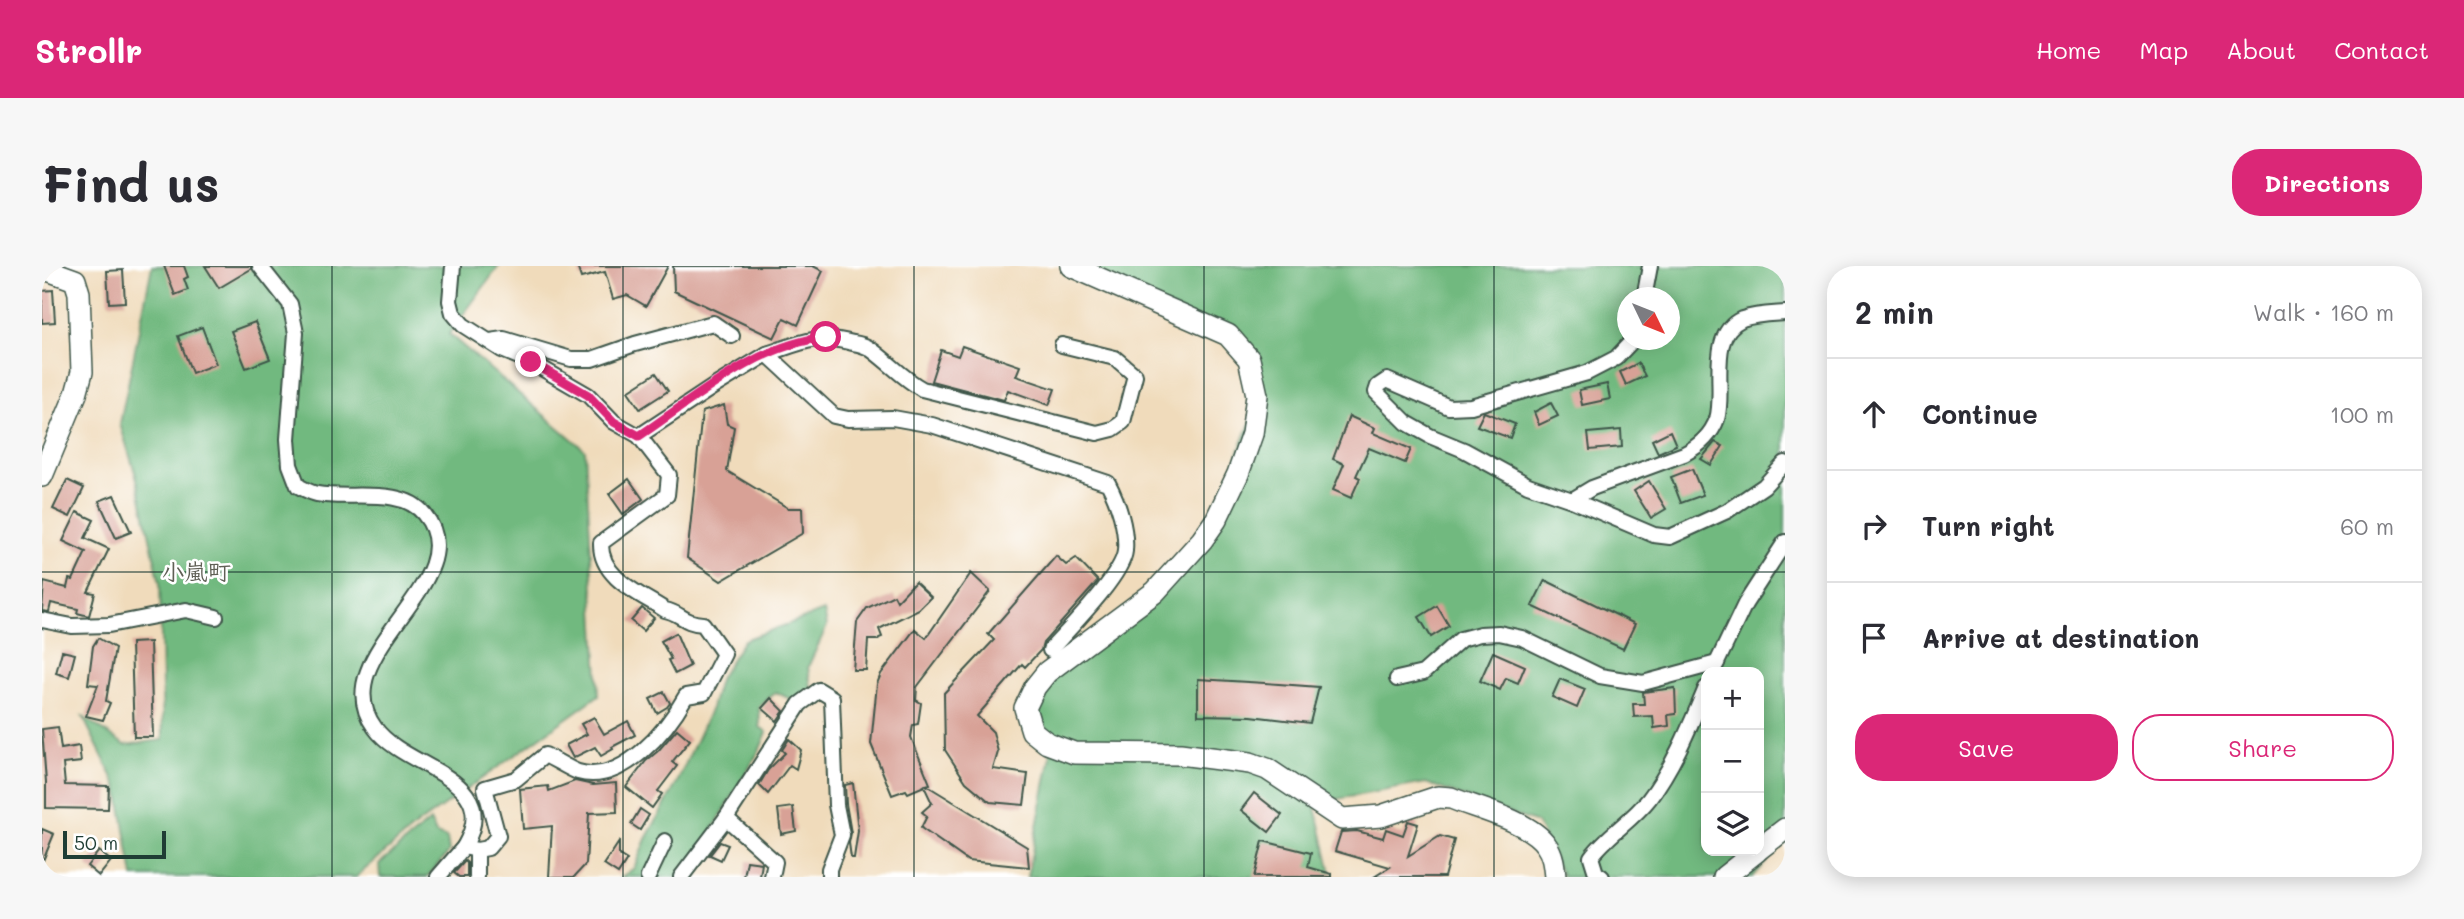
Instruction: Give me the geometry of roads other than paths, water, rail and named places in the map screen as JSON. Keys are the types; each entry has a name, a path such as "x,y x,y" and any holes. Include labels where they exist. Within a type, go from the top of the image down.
{"street":[{"path":"260,266 290,304 296,333 288,439 290,465 298,486 316,494 401,498 423,512 436,531 437,550 431,569 366,671 363,691 366,710 375,729 391,743 447,777 466,793 475,812 470,848 477,877"},
{"path":"438,877 470,848 488,848 498,836 485,788 516,779 545,755 577,772 603,774 628,760 642,751 671,722 686,696 704,693 724,654 703,624 690,624 671,611 664,610 609,573 600,556 601,543 667,495 669,475 639,436 614,422 588,395 531,362 502,350 463,325 453,313 450,301 453,266"},
{"path":"1072,266 1228,335 1249,359 1257,395 1252,434 1238,474 1216,520 1202,540 1155,592 1047,671 1035,687 1026,708 1032,731 1047,743 1074,753 1180,754 1250,763 1267,769 1342,819 1381,816 1438,797 1451,798 1532,830 1547,845 1553,860 1555,877"},
{"path":"1646,287 1650,266"},
{"path":"42,268 75,273 79,293 82,372 76,394 42,476"},
{"path":"1572,500 1592,488 1684,454 1698,446 1709,435 1717,418 1720,351 1726,335 1740,320 1760,314 1785,313"},
{"path":"490,341 504,339 571,359 592,359 635,344 713,323 732,337"},
{"path":"639,436 767,354 826,337 867,347 909,382 922,389 1097,433 1114,429 1123,422 1135,374 1115,358 1062,345"},
{"path":"1624,350 1616,358 1587,373 1471,407 1449,407 1387,380 1378,386 1376,392 1407,423 1528,485 1572,500 1654,535 1670,537 1727,511 1764,486 1785,463"},
{"path":"767,354 834,416 848,419 893,418 932,425 1108,483 1116,499 1123,528 1125,553 1111,581 1050,650"},
{"path":"1715,667 1745,604 1785,542"},
{"path":"42,620 72,626 109,625 186,610 216,617"},
{"path":"1396,680 1423,673 1461,639 1499,632 1522,638 1600,676 1643,682 1701,670"},
{"path":"681,877 726,818 800,704 819,690 832,698 836,806 842,835 829,869 829,877"},
{"path":"1602,877 1596,873 1591,857 1652,795 1682,744 1701,700"},
{"path":"726,818 775,862 772,877"},
{"path":"1764,845 1785,829"},
{"path":"648,877 665,841"},
{"path":"1721,876 1749,856"}],"district":[{"name":"小嵐町","path":"196,571"}]}
